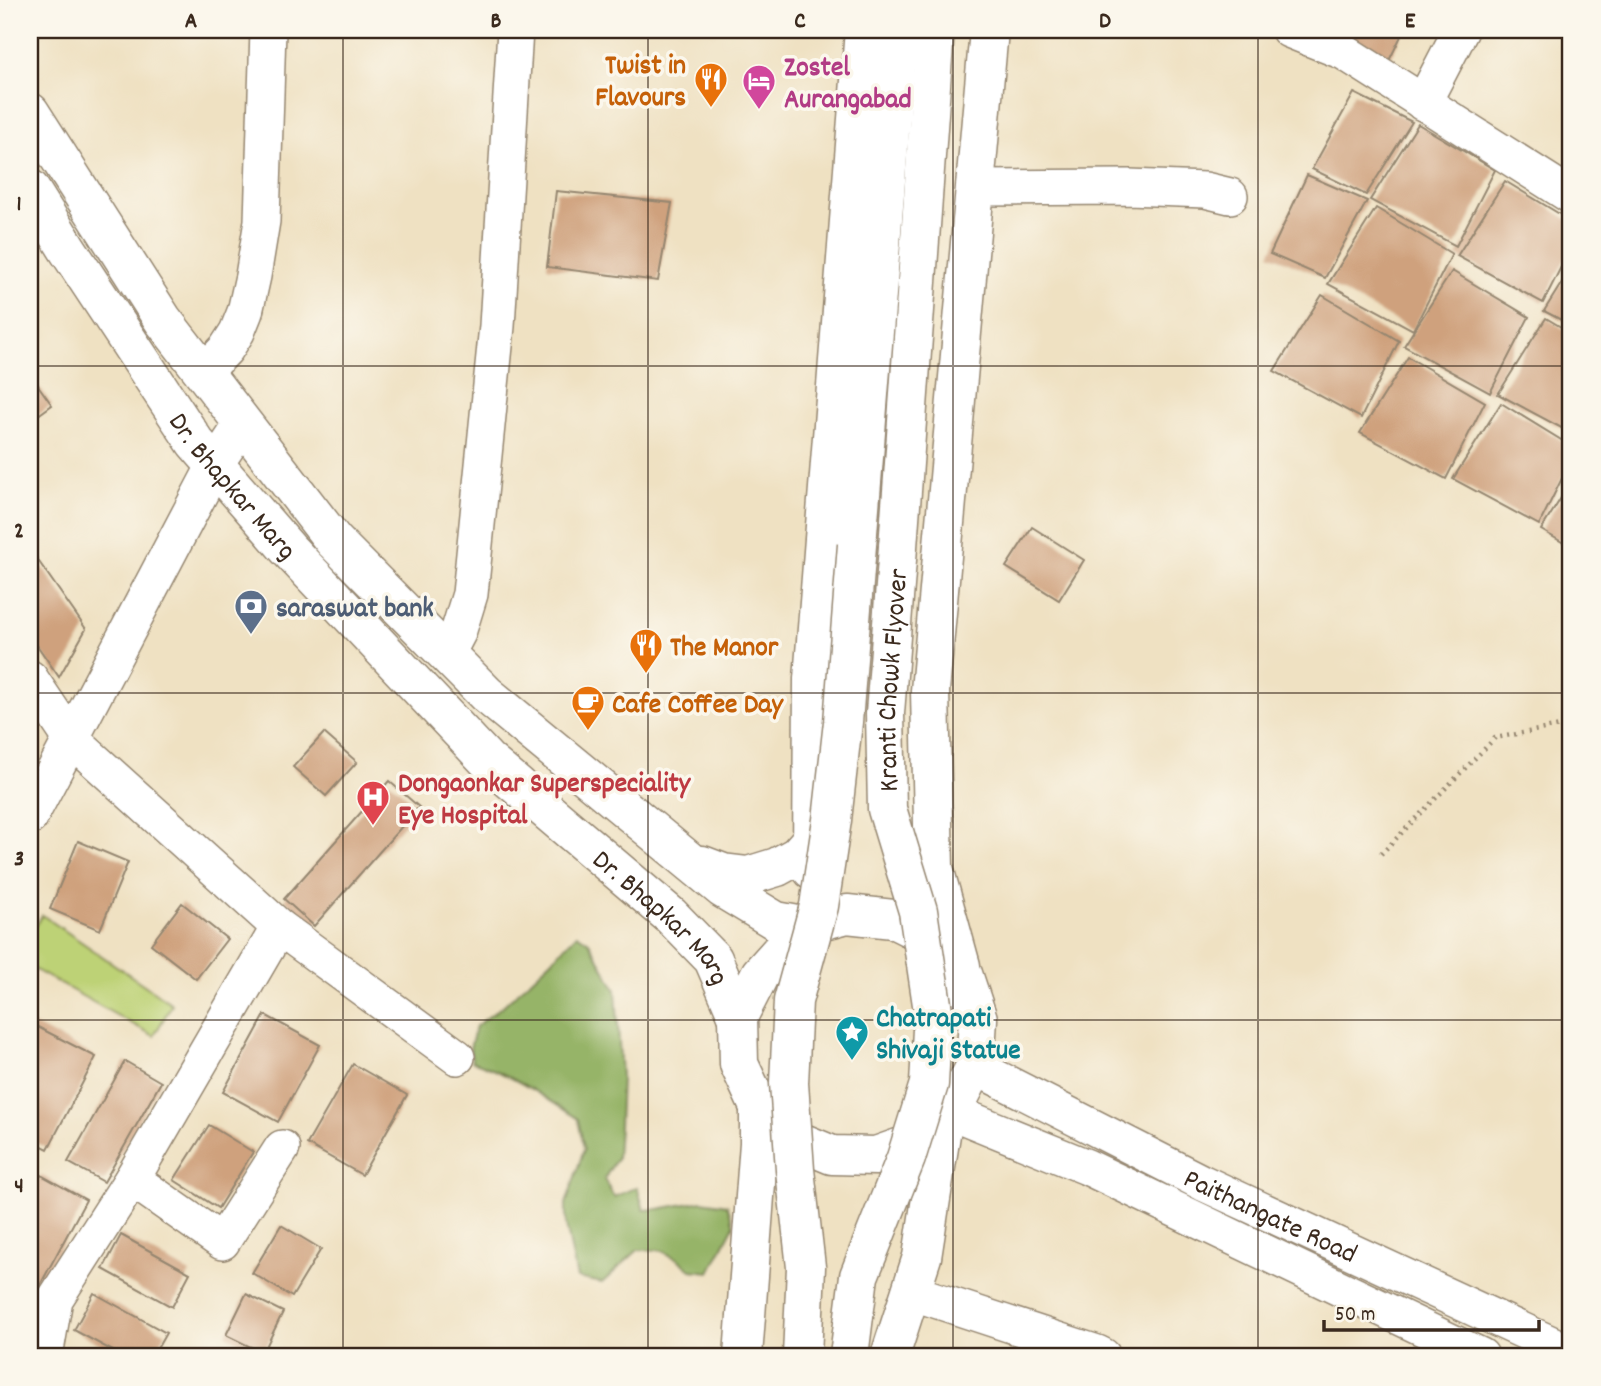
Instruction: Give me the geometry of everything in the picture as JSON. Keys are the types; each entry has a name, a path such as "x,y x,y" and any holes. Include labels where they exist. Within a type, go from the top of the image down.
{"main road":[{"path":"864,30 813,679 812,839 807,925 760,974 738,1017 739,1064 759,1107 791,1138 832,1155 876,1156 918,1141 947,1116 975,1067 978,1019 934,869 930,691 989,30"},
{"name":"Kranti Chowk Flyover","path":"802,1356 806,1267 789,1083 793,1001 819,906 843,722 898,30"},
{"name":"Kranti Chowk Flyover","path":"849,1356 859,1276 906,1158 929,1084 933,1011 918,911 887,809 886,713 935,30"},
{"path":"30,113 163,320 334,541 486,694 723,889 776,921 807,925 847,914 893,919 933,939 963,974"},
{"name":"Dr. Bhapkar Marg","path":"30,189 195,442 288,549 488,761 671,916 713,958 738,1017"},
{"path":"687,859 723,873 748,876 778,867 797,856 812,839"},
{"path":"743,1356 759,1143 759,1107"},
{"path":"890,1356 922,1258 947,1116"}],"street":[{"path":"204,372 226,349 237,332 245,312 253,276 262,221 268,30"},
{"path":"447,654 458,633 470,594 497,326 515,30"},
{"path":"1289,30 1344,52 1571,196"},
{"path":"1423,103 1461,30"},
{"path":"975,188 1129,187 1205,190 1230,196"},
{"path":"30,817 215,465 243,424"},
{"path":"30,678 71,739 279,927 457,1057"},
{"path":"45,1356 55,1300 132,1179 279,927"},
{"name":"Paithangate Road","path":"975,1067 1203,1183 1571,1353"},
{"name":"Paithangate Road","path":"947,1116 1087,1167 1481,1356"},
{"path":"132,1179 222,1242 282,1148"},
{"path":"911,1292 1102,1356"}],"path":[{"path":"1381,854 1495,738 1571,724"}],"green space":[{"path":"42,915 172,1004 154,1036 30,967 30,937"},
{"path":"577,934 589,942 616,990 621,1077 617,1158 604,1179 614,1197 637,1187 644,1210 702,1201 727,1205 734,1225 710,1272 691,1270 678,1259 660,1250 638,1250 602,1283 577,1278 566,1225 566,1204 584,1149 578,1119 514,1079 472,1061 470,1048 476,1026 504,1005"}],"building":[{"path":"1354,30 1404,30 1385,69 1345,50"},
{"path":"1354,93 1412,122 1366,195 1312,169"},
{"path":"1418,124 1495,170 1456,246 1370,200"},
{"path":"1307,175 1367,201 1325,278 1270,254"},
{"path":"1505,181 1571,221 1571,247 1543,303 1457,256"},
{"path":"556,191 672,203 658,281 547,267"},
{"path":"1376,208 1452,254 1413,330 1328,284"},
{"path":"1571,268 1571,325 1544,311"},
{"path":"1452,271 1529,317 1490,393 1404,346"},
{"path":"1322,295 1399,341 1361,418 1274,371"},
{"path":"1546,318 1571,333 1571,433 1498,394"},
{"path":"1408,357 1485,402 1446,479 1360,433"},
{"path":"30,374 52,405 30,421"},
{"path":"1501,403 1571,446 1571,460 1539,525 1453,479"},
{"path":"1571,482 1571,547 1541,530"},
{"path":"1032,527 1084,560 1059,600 1006,567"},
{"path":"30,549 86,629 59,677 30,635"},
{"path":"324,733 357,762 326,796 293,767"},
{"path":"389,781 419,807 314,926 284,899"},
{"path":"78,841 128,862 100,930 50,909"},
{"path":"182,903 227,939 196,979 151,944"},
{"path":"265,1015 320,1045 278,1122 223,1092"},
{"path":"30,1023 96,1057 48,1149 30,1140"},
{"path":"125,1061 161,1082 104,1182 68,1162"},
{"path":"353,1064 407,1095 362,1175 307,1144"},
{"path":"209,1125 253,1152 218,1208 174,1180"},
{"path":"41,1175 86,1200 38,1289 30,1284 30,1196"},
{"path":"281,1225 321,1249 292,1297 252,1273"},
{"path":"121,1235 190,1273 172,1307 103,1269"},
{"path":"94,1293 166,1333 153,1356 122,1356 74,1330"},
{"path":"246,1294 283,1312 263,1353 226,1335"}],"place":[{"name":"Twist in Flavours","path":"711,109"},
{"name":"Zostel Aurangabad","path":"759,111"},
{"name":"saraswat bank","path":"251,636"},
{"name":"The Manor","path":"646,675"},
{"name":"Cafe Coffee Day","path":"588,732"},
{"name":"Dongaonkar Superspeciality Eye Hospital","path":"373,827"},
{"name":"Chatrapati Shivaji Statue","path":"852,1062"}]}
